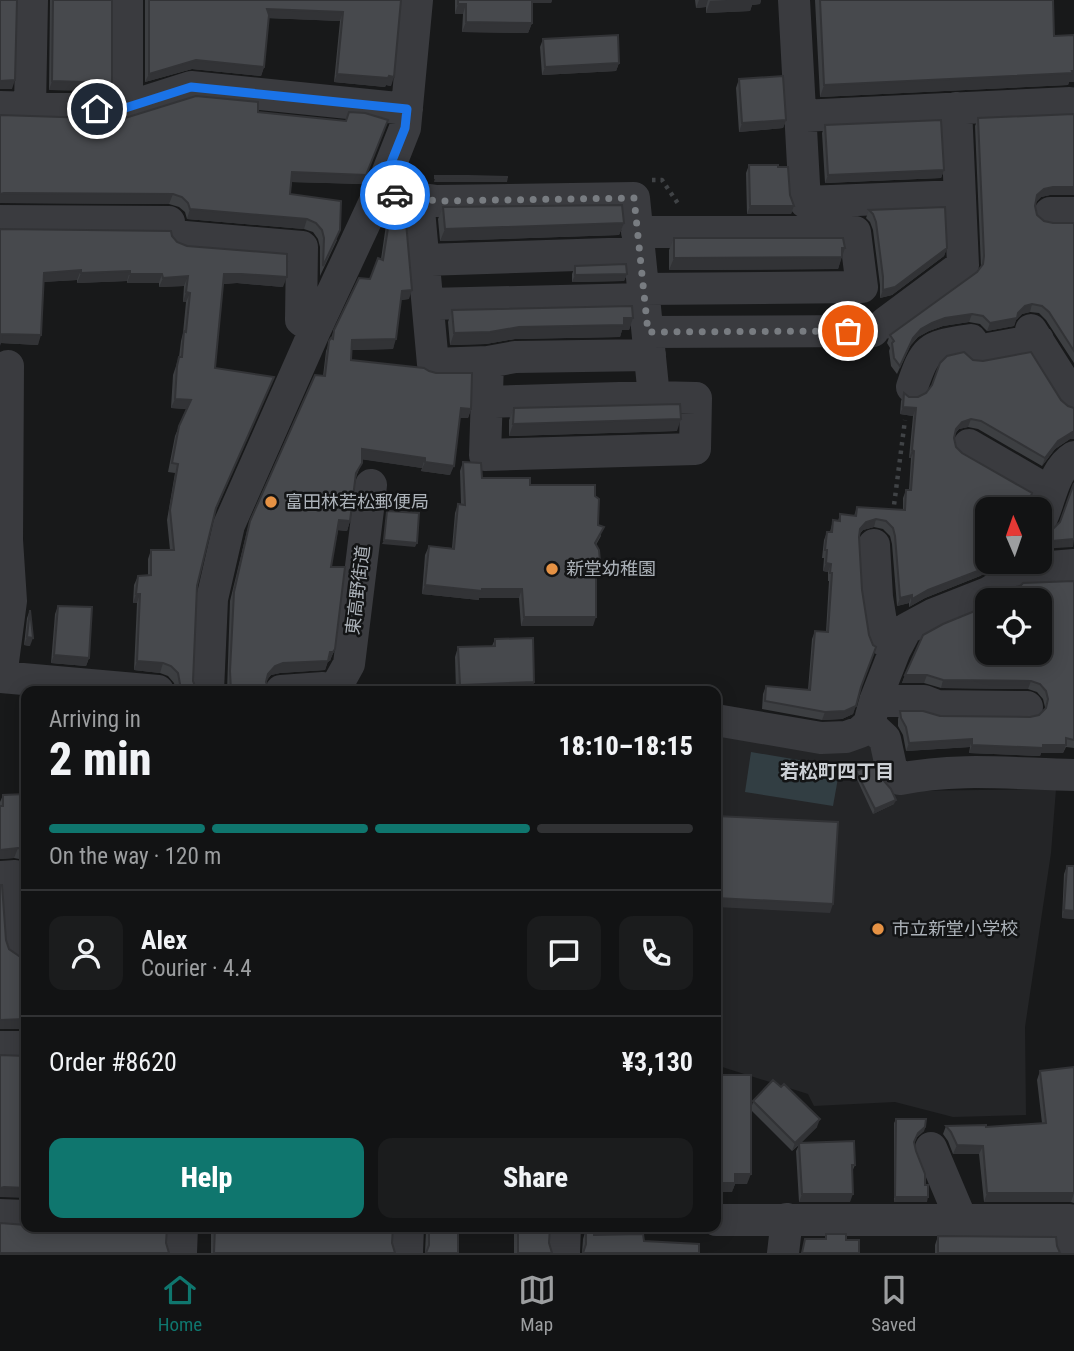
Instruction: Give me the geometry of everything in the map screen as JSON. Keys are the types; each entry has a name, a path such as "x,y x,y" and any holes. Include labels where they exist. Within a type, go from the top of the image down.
{"street":[{"path":"32,0 15,107 119,110 191,87 407,109"},
{"path":"127,0 127,107"},
{"path":"208,686 212,599 229,525 379,193 405,128 417,0"},
{"path":"794,0 805,202 960,196"},
{"path":"801,116 1070,103"},
{"path":"418,199 433,364 488,362 649,344 879,327 963,265 956,108"},
{"path":"379,193 437,201 634,198 654,397"},
{"path":"0,221 177,229 302,247 300,320 316,330"},
{"path":"424,260 638,243 855,232 862,287 428,304"},
{"path":"912,387 926,352 939,345 971,340 976,351 1035,335 1074,398"},
{"path":"487,402 696,398 695,449 485,455 488,362"},
{"path":"8,366 7,540 10,601 1,677 102,686"},
{"path":"969,445 1050,492"},
{"path":"1048,497 1065,463 1074,457"},
{"name":"東高野街道","path":"337,686 349,664 371,485"},
{"path":"874,545 877,597 884,640 895,650"},
{"path":"1052,565 1074,565"},
{"path":"721,721 821,738 846,737 860,732 872,712 895,650 906,629 932,615 988,593 1003,584 1009,574"},
{"path":"872,712 924,701 937,706 1027,707"},
{"path":"872,712 885,739 891,767 900,779 923,774 953,761 1074,775"},
{"path":"11,868 21,948"},
{"path":"0,1047 21,1047"},
{"path":"932,1148 934,1182 961,1219"},
{"path":"0,1215 21,1216"},
{"path":"783,1253 787,1219"},
{"path":"721,1220 1070,1220 1073,1250"},
{"path":"181,1253 182,1232"},
{"path":"407,1253 408,1232"},
{"path":"564,1253 565,1232"}],"path":[{"path":"874,545 877,523 892,518 905,420"}],"shaded area":[{"name":"市立新堂小学校","path":"721,730 869,741 903,791 1056,789 1051,853 1025,1027 1026,1115 953,1117 895,1102 814,1106 808,1094 721,1067"},
{"path":"751,752 840,767 833,806 745,792"}],"building":[{"path":"0,0 17,0 15,80 0,81"},
{"path":"53,0 112,0 112,83 52,81"},
{"path":"149,0 401,0 394,77 337,74 343,12 267,9 269,15 264,67 196,60 149,74"},
{"path":"458,0 532,0 532,23 466,22 466,4 458,4"},
{"path":"820,0 1053,0 1054,36 1074,35 1074,71 824,85"},
{"path":"618,35 619,63 545,67 543,39"},
{"path":"783,76 786,120 742,123 739,79"},
{"path":"196,96 258,102 258,112 346,121 349,112 365,113 388,120 366,175 292,172 290,194 341,201 340,230 323,266 322,230 307,219 190,209 182,197 173,194 0,194 0,115 122,119"},
{"path":"1074,114 1074,187 1044,189 1037,195 1035,206 1037,215 1044,221 1074,223 1074,351 1049,312 1042,306 1032,304 1025,306 1017,318 990,323 983,316 972,314 932,323 921,329 913,338 900,366 894,358 894,341 890,335 977,272 983,264 978,118"},
{"path":"941,120 944,170 828,175 825,125"},
{"path":"749,165 788,167 790,195 794,206 750,206"},
{"path":"469,176 508,177 435,178"},
{"path":"622,205 624,223 445,229 443,207"},
{"path":"945,207 947,248 895,287 883,290 876,222 869,210"},
{"path":"391,209 405,211 412,290 402,291 396,339 352,340 351,360 424,368 436,373 472,373 471,409 461,408 454,466 425,462 425,458 362,449 362,463 356,473 350,521 339,520 331,567 345,567 335,649 330,652 328,661 283,663 275,666 268,674 267,686 231,686 234,592 250,521 315,375 325,376 329,341 333,339 334,330 359,278 370,279 378,258 383,260"},
{"path":"0,229 171,231 177,242 187,246 287,254 287,277 224,274 215,368 274,377 216,508 197,586 195,686 179,686 178,673 171,666 137,661 140,594 136,594 138,576 151,575 151,550 174,550 170,510 178,464 172,463 179,426 191,400 175,399 177,366 179,357 182,357 184,331 186,332 190,293 186,292 188,276 163,278 162,274 130,274 130,271 81,273 81,270 44,273 41,335 1,334 0,343"},
{"path":"674,238 843,238 845,248 842,248 842,257 674,258"},
{"path":"626,264 627,274 575,275 575,266"},
{"path":"632,306 633,318 624,318 624,325 519,327 490,332 454,333 452,310"},
{"path":"964,352 973,360 983,361 1031,352 1061,400 1074,408 1074,431 1058,441 1045,458 981,421 971,419 962,422 956,429 956,447 1032,493 1030,497 975,497 975,572 912,599 912,595 900,598 893,528 886,521 876,519 866,522 860,529 859,537 862,590 869,635 876,647 856,706 845,711 825,712 765,701 766,686 810,690 815,631 828,632 832,573 831,564 826,563 825,550 827,532 832,532 833,520 840,521 840,514 856,516 857,507 905,510 906,490 911,490 916,408 903,407 904,393 909,397 918,397 926,393 940,363 947,356"},
{"path":"680,404 681,419 513,424 514,408"},
{"path":"463,462 481,463 482,478 530,478 530,485 595,485 595,496 599,499 598,525 604,527 595,543 600,561 596,565 596,617 524,617 522,589 482,591 425,585 429,546 454,549 458,504 465,505"},
{"path":"1074,483 1074,539 1052,541 1052,529 1060,522"},
{"path":"387,511 419,513 417,543 384,540"},
{"path":"1074,581 1074,740 1066,738 1066,745 1043,745 1043,748 972,745 972,739 909,743 900,711 923,711 940,716 1030,717 1039,715 1046,708 1046,691 1040,684 1031,681 943,680 927,675 905,675 923,635 975,611 975,665 1052,665 1052,588 1019,588 1023,583"},
{"path":"58,606 92,607 89,658 54,655"},
{"path":"30,610 33,638 27,637"},
{"path":"533,638 534,682 460,685 458,647 495,646 495,639"},
{"path":"874,763 878,774 891,789 896,800 875,809 856,771"},
{"path":"21,794 21,849 0,850 0,806 3,806 3,795"},
{"path":"721,816 838,822 833,904 721,898"},
{"path":"1067,866 1074,866 1074,911 1064,910"},
{"path":"2,885 6,940 9,949 21,956 21,1019 0,1020"},
{"path":"0,1055 21,1056 21,1188 0,1188"},
{"path":"1074,1067 1074,1193 987,1193 983,1146 957,1145 946,1126 986,1127 1046,1123 1040,1071"},
{"path":"721,1075 751,1075 751,1174 735,1174 735,1183 721,1183"},
{"path":"773,1080 781,1087 784,1084 820,1119 795,1143 753,1101"},
{"path":"896,1119 926,1119 925,1127 914,1142 925,1174 925,1185 928,1185 928,1197 895,1197"},
{"path":"854,1141 853,1194 802,1194 799,1143"},
{"path":"0,1223 21,1225 21,1232 167,1232 169,1253 0,1253"},
{"path":"215,1232 393,1232 395,1253 214,1253"},
{"path":"429,1232 458,1232 458,1253 426,1253"},
{"path":"518,1232 550,1232 552,1253 518,1253"},
{"path":"586,1232 594,1232 594,1235 643,1234 644,1241 699,1244 699,1253 583,1253"},
{"path":"826,1234 846,1234 846,1240 859,1240 859,1253 802,1253 805,1239 826,1239"},
{"path":"938,1236 1056,1237 1060,1253 938,1253"}],"way so far":[{"path":"395,195 437,201 634,198 648,332 848,331"}],"place":[{"name":"富田林若松郵便局","path":"271,502"},
{"name":"新堂幼稚園","path":"552,569"},
{"name":"市立新堂小学校","path":"878,929"}],"district":[{"name":"若松町四丁目","path":"837,771"}],"route":[{"path":"97,109 119,110 191,87 407,109 405,128 379,193 395,195"}]}
